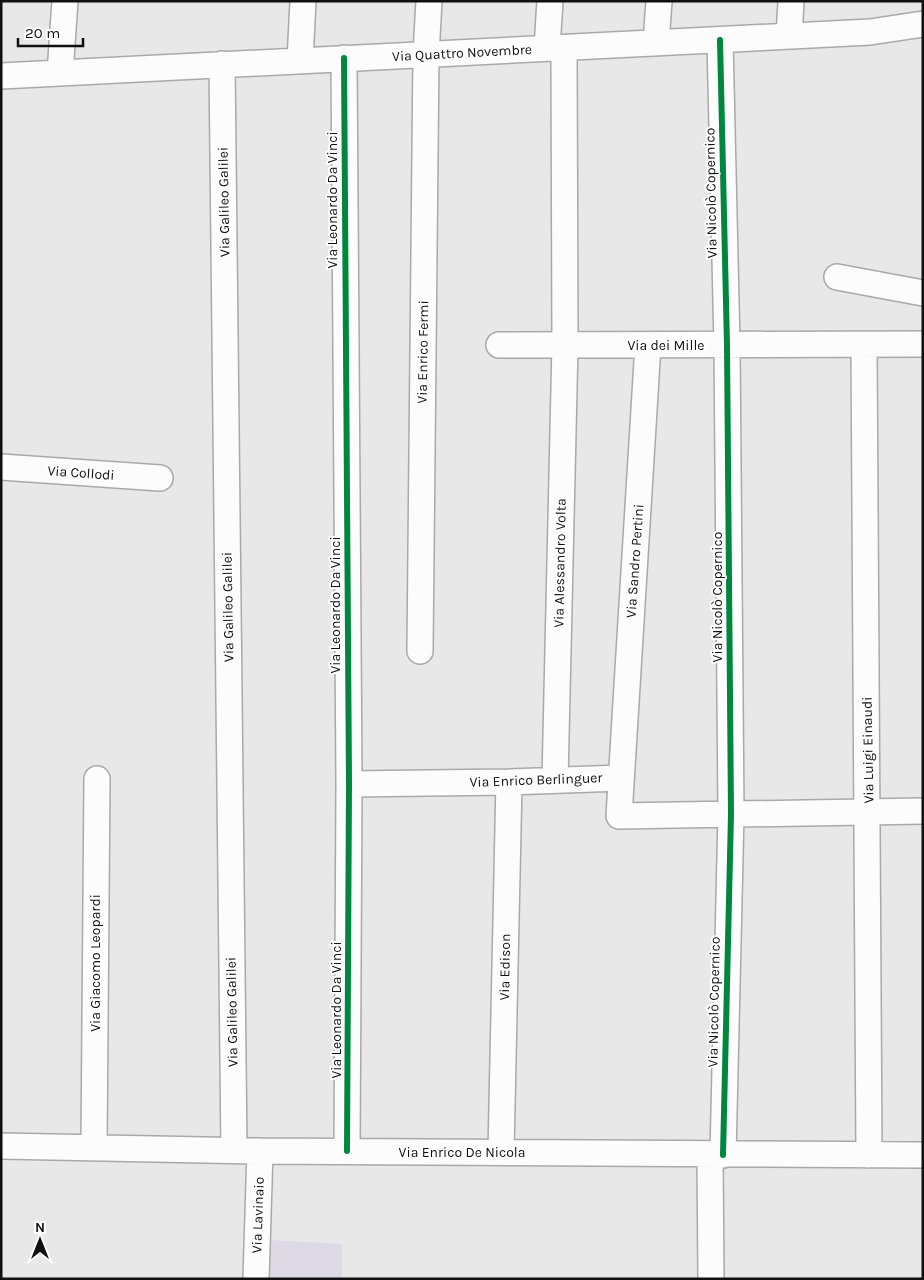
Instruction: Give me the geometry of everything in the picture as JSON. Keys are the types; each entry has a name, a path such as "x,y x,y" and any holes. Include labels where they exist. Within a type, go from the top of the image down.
{"street":[{"path":"60,73 65,1"},
{"path":"300,60 303,1"},
{"name":"Via Enrico Fermi","path":"420,650 426,54 430,1"},
{"name":"Via Alessandro Volta","path":"550,1 555,48 565,345 556,780"},
{"path":"656,43 658,1"},
{"path":"789,36 791,1"},
{"name":"Via Quattro Novembre","path":"1,76 870,32 923,24"},
{"name":"Via Nicolò Copernico","path":"711,1279 731,814 727,346 720,40"},
{"name":"Via Leonardo Da Vinci","path":"344,58 349,784 348,1151"},
{"name":"Via Galileo Galilei","path":"222,64 234,1150"},
{"path":"838,277 923,293"},
{"name":"Via Luigi Einaudi","path":"864,344 869,812 869,1155"},
{"name":"Via dei Mille","path":"499,345 727,346 923,344"},
{"name":"Via Sandro Pertini","path":"621,778 648,345"},
{"name":"Via Collodi","path":"1,467 160,478"},
{"name":"Via Enrico Berlinguer","path":"349,784 509,782 621,778 620,816 923,811"},
{"name":"Via Giacomo Leopardi","path":"94,1146 97,779"},
{"name":"Via Edison","path":"502,1152 509,782"},
{"name":"Via Enrico De Nicola","path":"1,1146 94,1146 260,1152 923,1155"},
{"name":"Via Lavinaio","path":"256,1279 260,1152"}],"shaded area":[{"path":"270,1240 342,1244 342,1279 269,1279"}],"cycle path":[{"path":"720,40 727,346 731,814 723,1155"},
{"path":"344,58 349,784 347,1151"}]}
